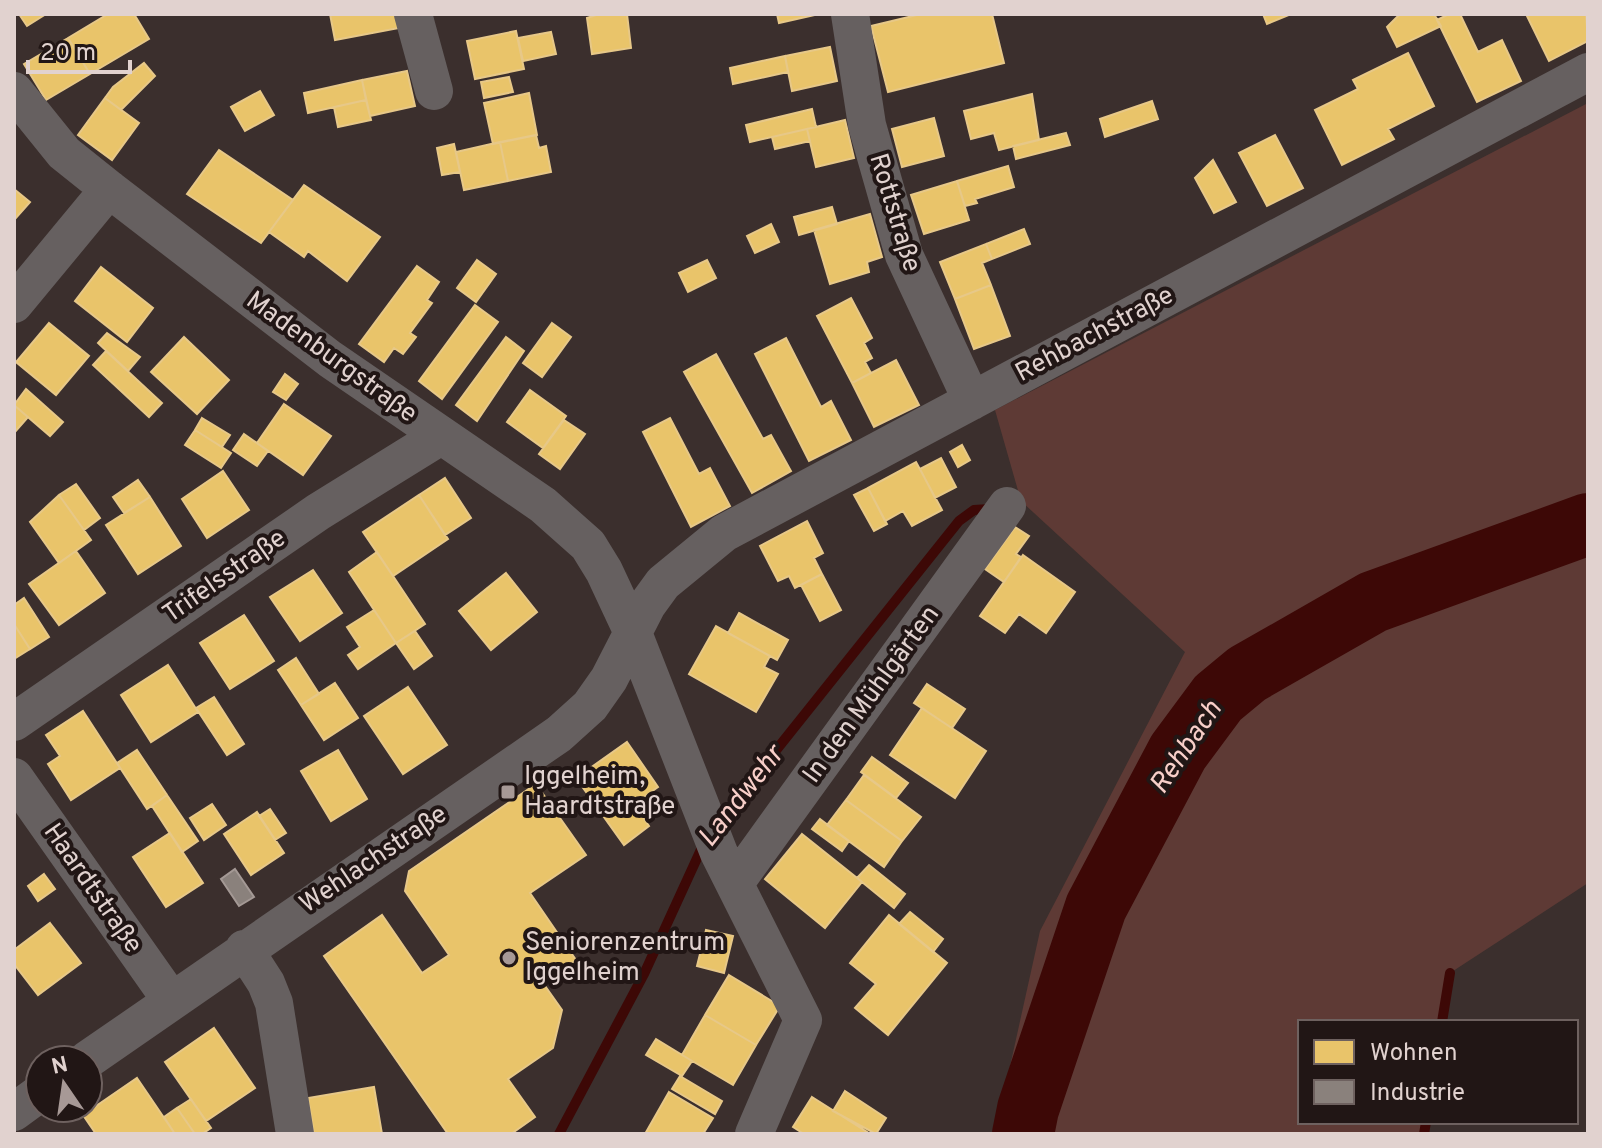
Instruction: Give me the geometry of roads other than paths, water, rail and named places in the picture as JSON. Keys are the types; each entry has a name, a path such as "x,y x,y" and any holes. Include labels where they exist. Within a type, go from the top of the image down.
{"street":[{"path":"413,14 434,91"},
{"name":"Rottstraße","path":"850,14 867,125 900,242 926,307 972,401"},
{"name":"Rehbachstraße","path":"633,633 663,583 724,533 1588,72"},
{"name":"Madenburgstraße","path":"14,91 64,153 109,189 330,359 439,437 543,505 588,545 604,571 633,633"},
{"path":"14,304 109,189"},
{"name":"Trifelsstraße","path":"14,722 318,512 439,437"},
{"name":"In den Mühlgärten","path":"721,854 1007,506"},
{"path":"633,633 721,854 803,1020 754,1134"},
{"name":"Wehlachstraße","path":"104,1048 559,734 590,706 609,679 633,633"},
{"name":"Haardtstraße","path":"14,777 171,1000"},
{"path":"244,949 266,983 274,1003 295,1134"}],"waterway":[{"name":"Landwehr","path":"718,823 959,521 974,510 990,509"},
{"name":"Rehbach","path":"1023,1134 1028,1109 1096,907 1178,752 1218,698 1247,674 1373,602 1588,524"},
{"name":"Landwehr","path":"559,1134 644,974 704,843"},
{"path":"1442,1020 1450,973"},
{"path":"1424,1134 1426,1124"}],"place":[{"name":"Iggelheim, Haardtstraße","path":"508,792"},
{"name":"Seniorenzentrum Iggelheim","path":"509,958"}]}
